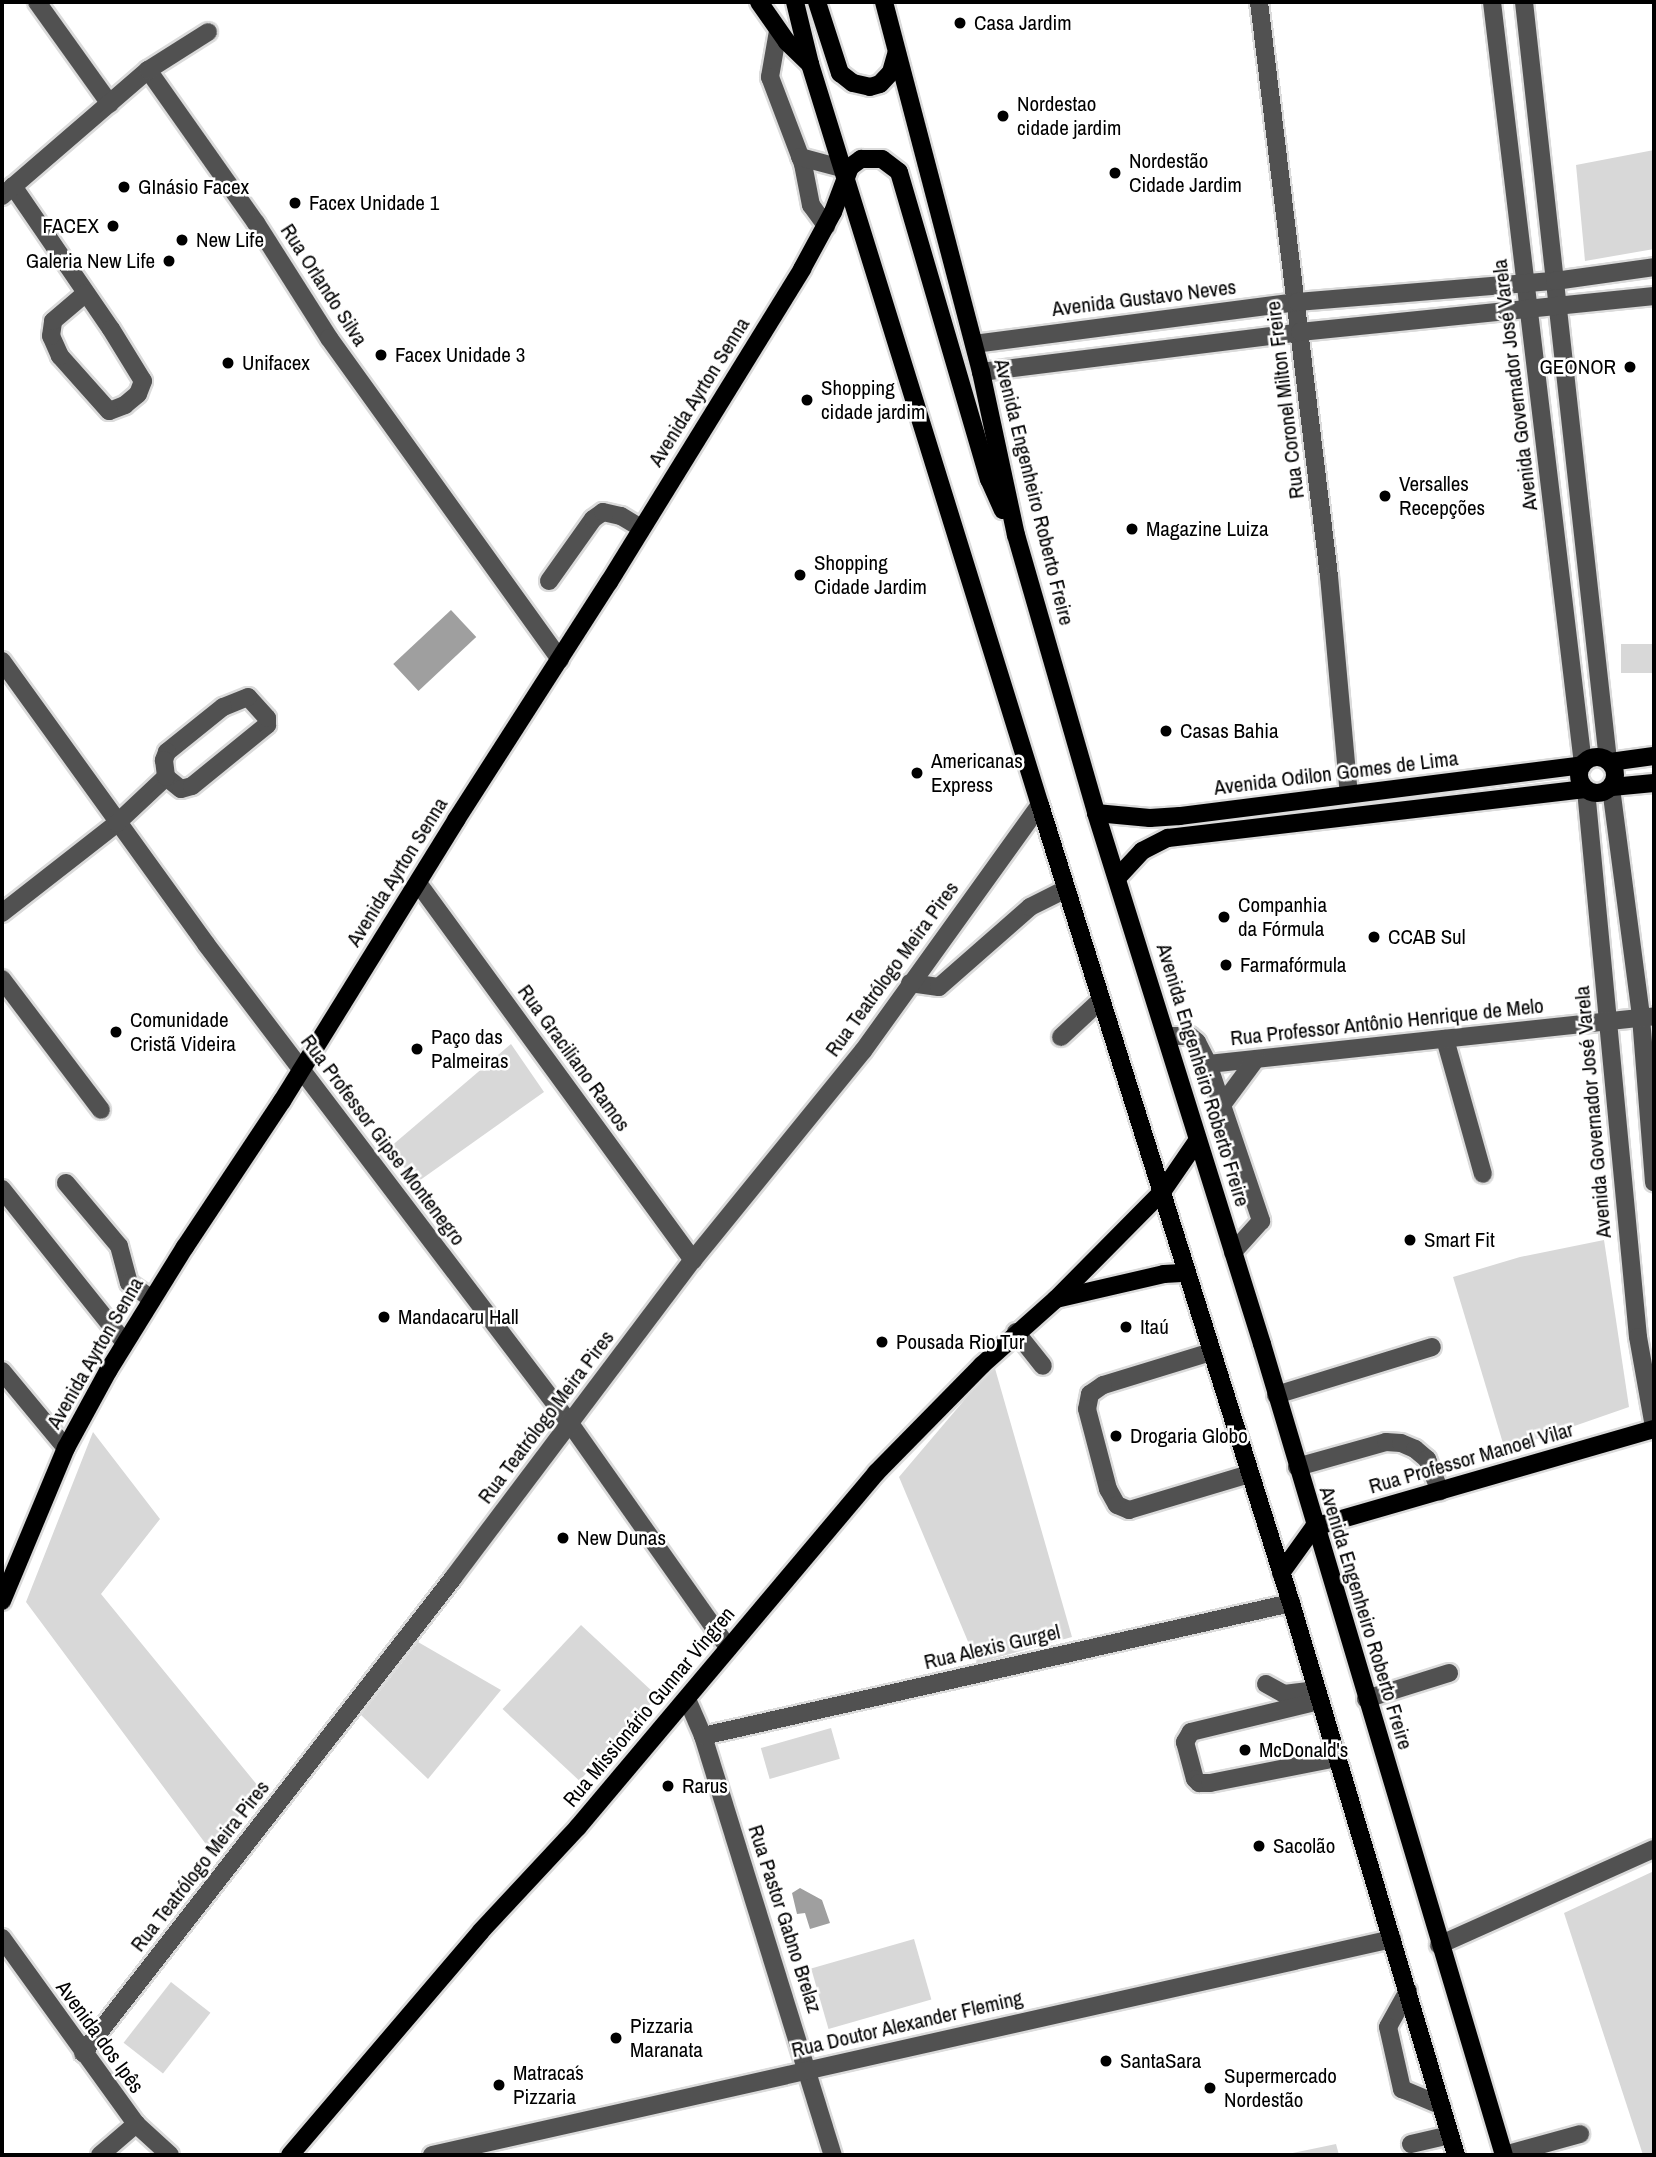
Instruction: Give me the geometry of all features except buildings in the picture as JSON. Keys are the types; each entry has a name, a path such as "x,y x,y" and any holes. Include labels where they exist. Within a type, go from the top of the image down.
{"main road":[{"path":"759,2 778,30 810,64"},
{"path":"795,2 810,64 846,172 1066,889 1291,1603 1456,2155"},
{"path":"817,2 840,73 853,83 870,87 880,84 891,72 896,54"},
{"name":"Avenida Engenheiro Roberto Freire","path":"884,2 981,372 1016,535 1096,813 1168,1036 1504,2155"},
{"path":"846,172 850,167 872,157 890,162 899,172 989,479 1016,535"},
{"name":"Avenida Ayrton Senna","path":"2,1601 85,1409 152,1299 302,1070 560,660 826,226 846,172"},
{"path":"1654,756 1609,761 1595,757 1582,764 1579,778 1586,790 1599,794 1611,788 1654,783"},
{"path":"1609,761 1616,774 1611,788"},
{"name":"Avenida Odilon Gomes de Lima","path":"1096,813 1150,818 1180,816 1582,764"},
{"name":"Avenida Odilon Gomes de Lima","path":"1118,877 1142,850 1168,838 1586,790"},
{"name":"Rua Missionário Gunnar Vingren","path":"295,2152 481,1931 530,1881 687,1699 876,1473 1016,1332 1055,1300 1162,1192 1198,1141"},
{"name":"Rua Missionário Gunnar Vingren","path":"1055,1300 1164,1274 1186,1273"},
{"name":"Rua Professor Manoel Vilar","path":"1314,1527 1654,1428"},
{"path":"1281,1573 1314,1527"}],"street":[{"path":"37,2 110,104"},
{"name":"Rua Coronel Milton Freire","path":"1259,2 1329,576 1349,794"},
{"name":"Avenida Governador José Varela","path":"1493,2 1582,764"},
{"path":"1524,2 1609,761"},
{"path":"778,30 770,77 800,158 811,205 826,226"},
{"path":"86,293 53,321 51,336 60,356 109,411 125,405 138,394 143,382 86,293 7,191 148,70 208,32"},
{"name":"Rua Orlando Silva","path":"148,70 256,223 329,338 560,660"},
{"path":"800,158 846,172"},
{"name":"Avenida Gustavo Neves","path":"974,344 1134,321 1297,302 1555,281 1654,267"},
{"path":"981,372 1300,332 1654,296"},
{"path":"1134,321 1140,351"},
{"path":"549,581 593,519 603,512 621,516 641,528"},
{"name":"Rua Professor Gipse Montenegro","path":"2,661 117,823 302,1070 359,1160 569,1422 728,1647"},
{"path":"248,697 267,718 267,725 192,786 181,789 166,777 164,760 167,752 223,707 248,697"},
{"path":"2,913 117,823 166,777"},
{"path":"1611,788 1648,1017 1654,1182"},
{"name":"Avenida Governador José Varela","path":"1586,790 1607,1021 1645,1326 1654,1428"},
{"name":"Rua Teatrólogo Meira Pires","path":"83,2053 453,1578 693,1260 863,1051 1040,805"},
{"name":"Rua Graciliano Ramos","path":"418,883 693,1260"},
{"path":"910,983 939,987 1030,907 1066,889"},
{"path":"2,979 101,1110"},
{"path":"1061,1037 1101,1000"},
{"name":"Rua Professor Antônio Henrique de Melo","path":"1208,1064 1648,1017"},
{"path":"1168,1036 1190,1036 1197,1042 1208,1064 1261,1221 1233,1252"},
{"path":"1445,1039 1483,1174"},
{"path":"1222,1105 1256,1059"},
{"path":"66,1183 118,1246 129,1283 152,1299"},
{"path":"2,1189 125,1343"},
{"path":"1016,1332 1043,1366"},
{"path":"1276,1395 1432,1347"},
{"path":"1211,1352 1103,1385 1090,1394 1087,1409 1108,1489 1117,1505 1129,1510 1249,1474"},
{"path":"2,1371 66,1448"},
{"path":"1297,1467 1386,1442 1401,1443 1415,1449 1427,1459 1440,1491"},
{"name":"Rua Alexis Gurgel","path":"703,1736 1291,1603"},
{"path":"1366,1699 1449,1673"},
{"path":"1266,1684 1284,1694 1318,1695"},
{"path":"1318,1695 1191,1732 1185,1742 1195,1779 1199,1783 1210,1783 1336,1758"},
{"name":"Rua Pastor Gabno Brelaz","path":"687,1699 703,1736 809,2069 833,2155"},
{"path":"1439,1945 1654,1849"},
{"name":"Avenida dos Ipês","path":"2,1938 136,2124 170,2155"},
{"name":"Rua Doutor Alexander Fleming","path":"432,2155 1392,1939"},
{"path":"1408,1991 1388,2027 1402,2088 1442,2106"},
{"path":"100,2155 136,2124"},
{"path":"1504,2155 1580,2134"},
{"path":"1411,2144 1450,2135"}],"shaded area":[{"path":"1654,150 1654,249 1585,261 1576,165"},
{"path":"451,610 476,637 418,691 393,664"},
{"path":"1621,644 1654,644 1654,673 1621,673"},
{"path":"511,1044 544,1092 416,1183 389,1148"},
{"path":"1604,1240 1629,1407 1505,1450 1453,1277 1520,1257"},
{"path":"994,1365 1072,1637 977,1663 899,1477"},
{"path":"93,1432 160,1519 101,1594 258,1786 214,1855 26,1602"},
{"path":"581,1625 658,1697 579,1781 503,1709"},
{"path":"418,1642 501,1690 428,1779 361,1715"},
{"path":"831,1728 840,1759 770,1779 761,1748"},
{"path":"1654,1871 1654,2155 1643,2155 1564,1913"},
{"path":"800,1888 822,1900 830,1923 810,1929 805,1913 797,1914 792,1893"},
{"path":"914,1939 931,2000 829,2029 811,1968"},
{"path":"171,1982 210,2013 163,2073 124,2043"},
{"path":"1336,2144 1339,2155 1283,2155"}],"place":[{"name":"Casa Jardim","path":"960,23"},
{"name":"Nordestao cidade jardim","path":"1003,116"},
{"name":"Nordestão Cidade Jardim","path":"1115,173"},
{"name":"GInásio Facex","path":"124,187"},
{"name":"Facex Unidade 1","path":"295,203"},
{"name":"FACEX","path":"113,226"},
{"name":"New Life","path":"182,240"},
{"name":"Galeria New Life","path":"169,261"},
{"name":"Facex Unidade 3","path":"381,355"},
{"name":"Unifacex","path":"228,363"},
{"name":"GEONOR","path":"1630,367"},
{"name":"Shopping cidade jardim","path":"807,400"},
{"name":"Versalles Recepções","path":"1385,496"},
{"name":"Magazine Luiza","path":"1132,529"},
{"name":"Shopping Cidade Jardim","path":"800,575"},
{"name":"Casas Bahia","path":"1166,731"},
{"name":"Americanas Express","path":"917,773"},
{"name":"Companhia da Fórmula","path":"1224,917"},
{"name":"CCAB Sul","path":"1374,937"},
{"name":"Farmafórmula","path":"1226,965"},
{"name":"Comunidade Cristã Videira","path":"116,1032"},
{"name":"Paço das Palmeiras","path":"417,1049"},
{"name":"Smart Fit","path":"1410,1240"},
{"name":"Mandacaru Hall","path":"384,1317"},
{"name":"Itaú","path":"1126,1327"},
{"name":"Pousada Rio Tur","path":"882,1342"},
{"name":"Drogaria Globo","path":"1116,1436"},
{"name":"New Dunas","path":"563,1538"},
{"name":"McDonald's","path":"1245,1750"},
{"name":"Rarus","path":"668,1786"},
{"name":"Sacolão","path":"1259,1846"},
{"name":"Pizzaria Maranata","path":"616,2038"},
{"name":"SantaSara","path":"1106,2061"},
{"name":"Matraca´s Pizzaria","path":"499,2085"},
{"name":"Supermercado Nordestão","path":"1210,2088"}]}
